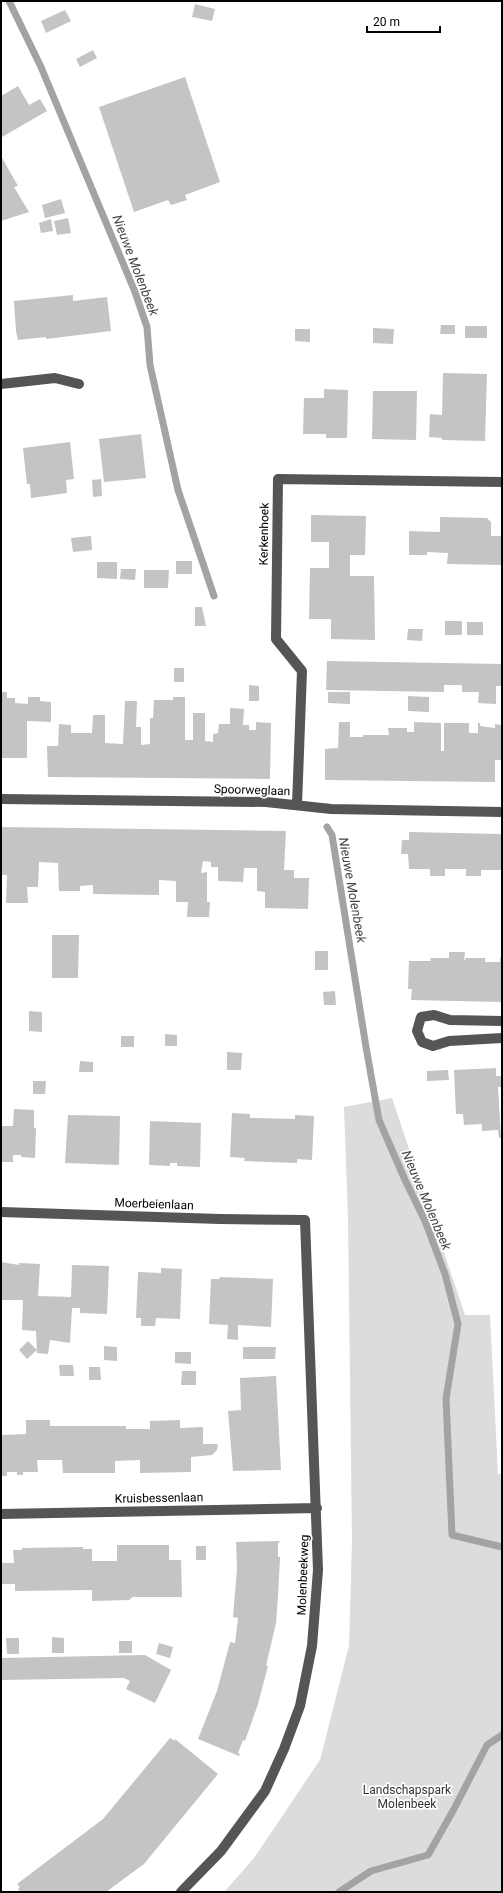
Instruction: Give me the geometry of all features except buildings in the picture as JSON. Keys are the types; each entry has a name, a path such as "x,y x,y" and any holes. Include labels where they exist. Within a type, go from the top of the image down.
{"street":[{"path":"1,384 55,378 79,384"},
{"name":"Kerkenhoek","path":"297,805 302,671 276,639 278,479 502,482"},
{"name":"Spoorweglaan","path":"1,799 266,802 353,810 502,812"},
{"path":"502,1021 450,1020 434,1015 421,1017 417,1031 422,1042 433,1046 449,1041 502,1038"},
{"name":"Moerbeienlaan","path":"1,1212 220,1220 305,1220"},
{"name":"Molenbeekweg","path":"181,1892 221,1851 265,1791 284,1749 300,1706 312,1646 318,1578 317,1508 305,1220"},
{"name":"Kruisbessenlaan","path":"1,1514 317,1508"}],"green space":[{"name":"Landschapspark Molenbeek","path":"392,1098 465,1315 490,1315 498,1474 502,1474 502,1892 224,1892 254,1858 320,1760 349,1646 352,1542 348,1219 344,1107"}],"waterway":[{"name":"Nieuwe Molenbeek","path":"9,1 41,67 135,292 147,327 150,365 178,490 214,596"},
{"name":"Nieuwe Molenbeek","path":"327,827 332,835 379,1120 405,1180 425,1221 445,1274 458,1324 446,1399 452,1535 502,1547"},
{"path":"339,1892 371,1871 428,1855 487,1745 502,1735"}]}
